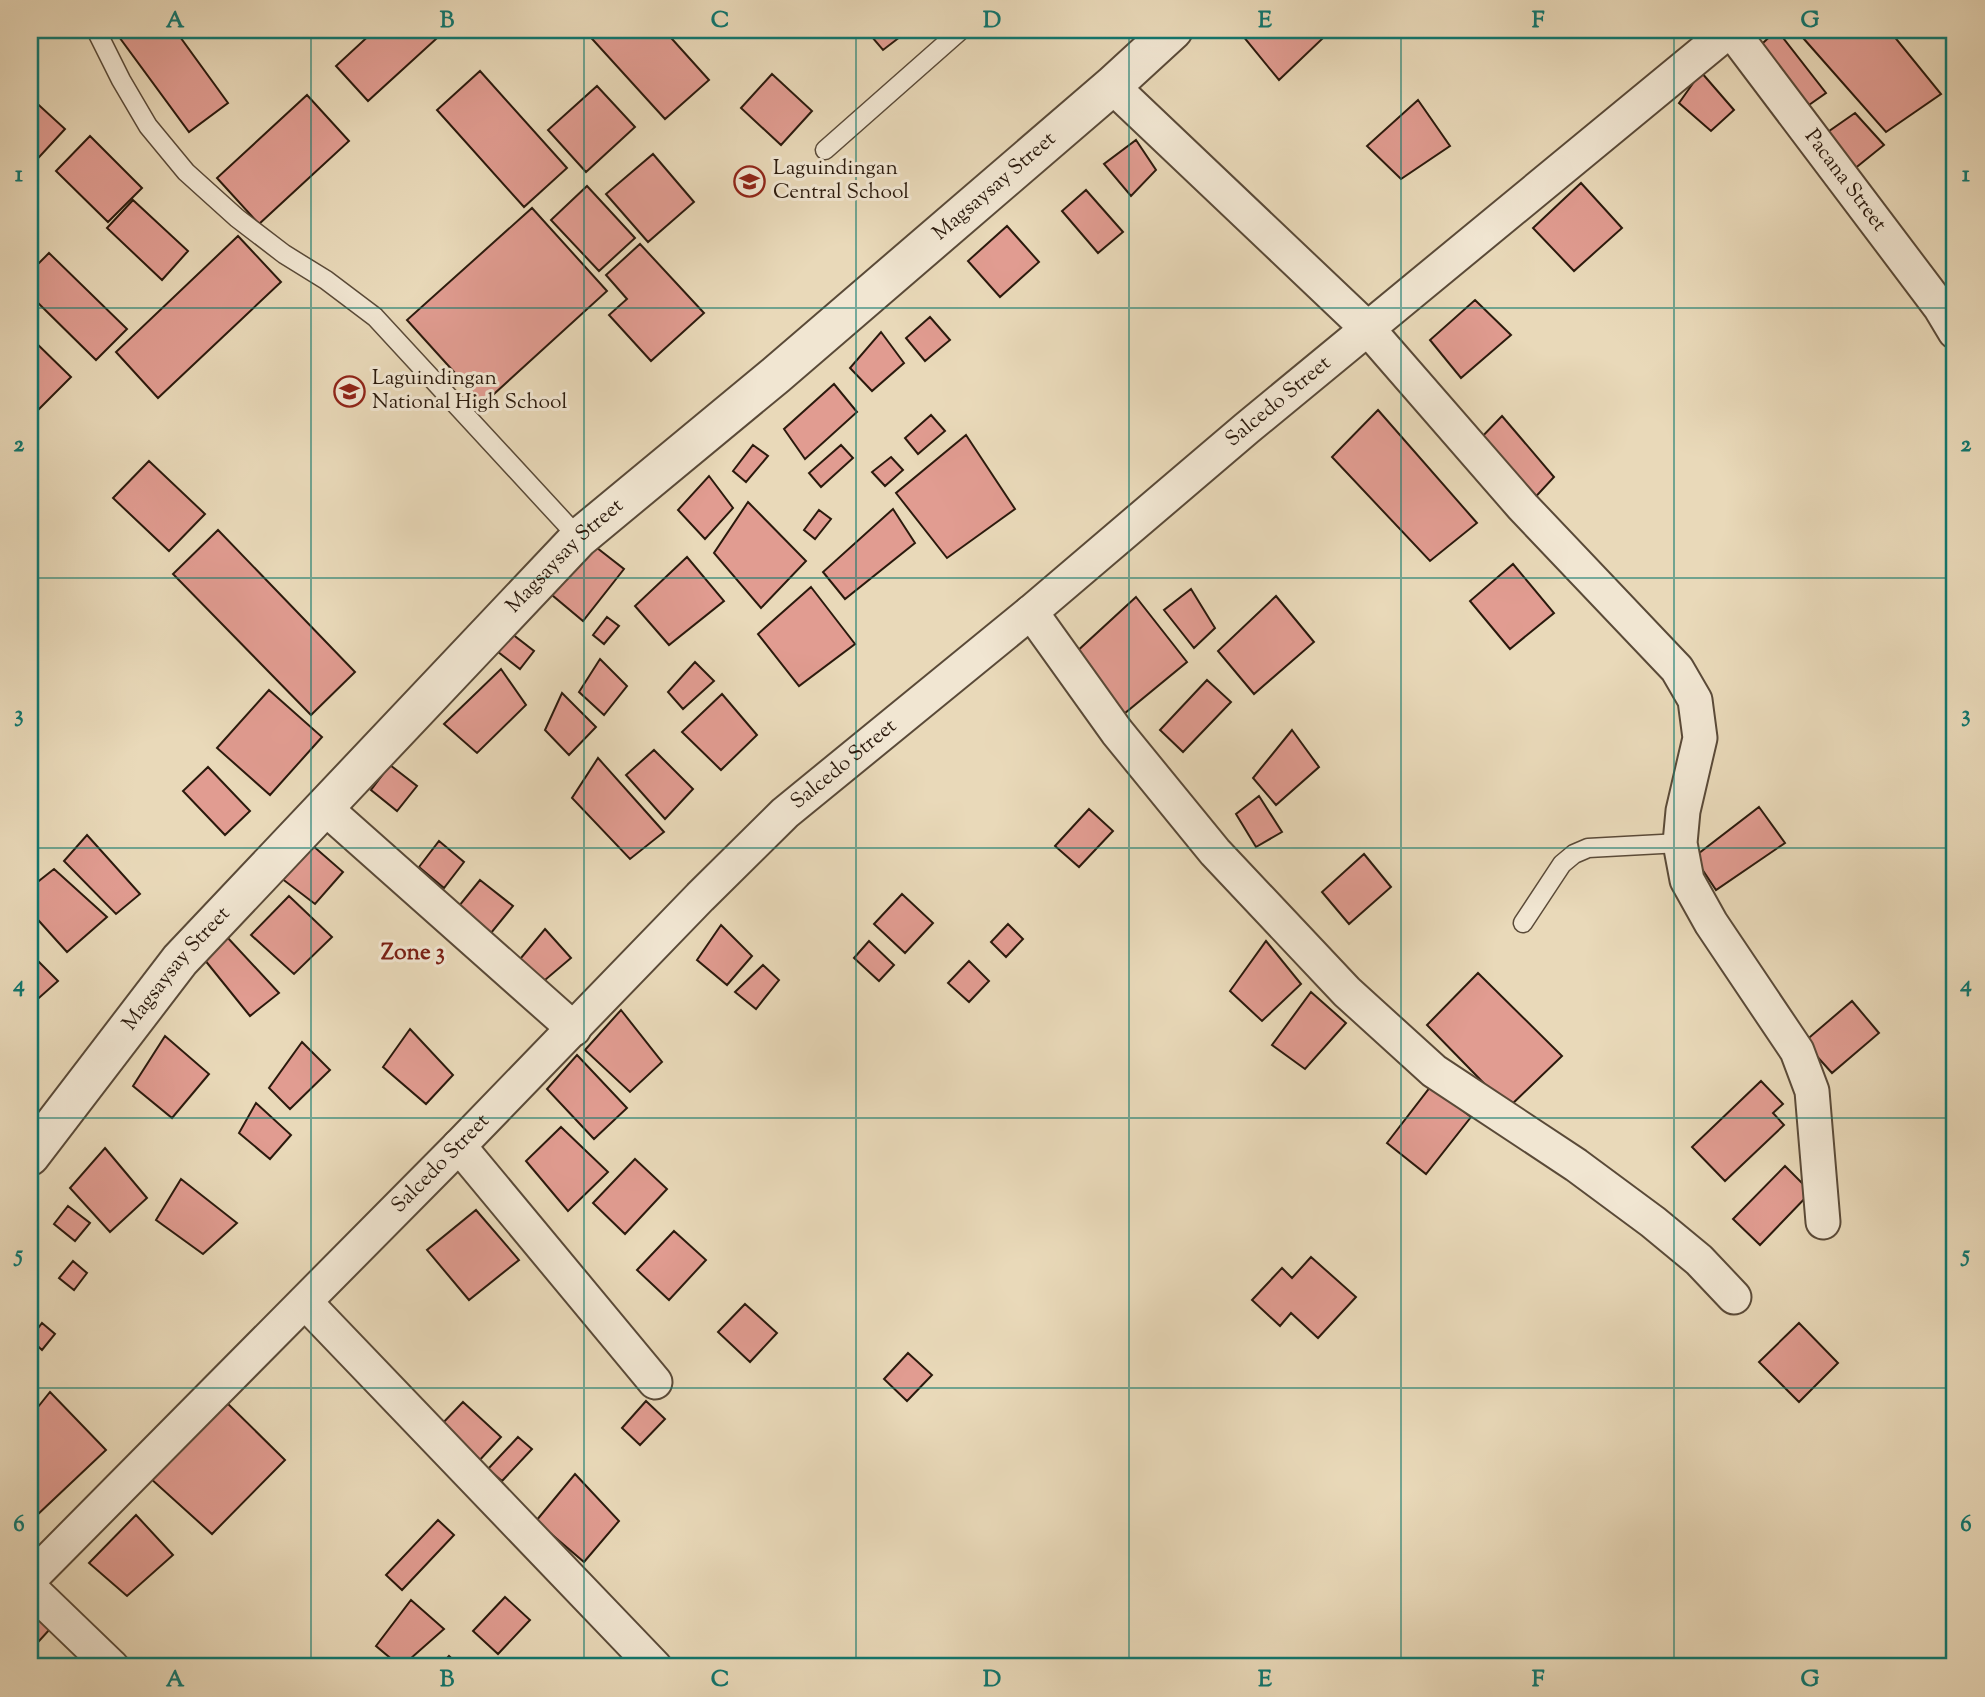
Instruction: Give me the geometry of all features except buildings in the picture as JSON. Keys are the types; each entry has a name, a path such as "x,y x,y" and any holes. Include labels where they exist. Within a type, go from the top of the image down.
{"street":[{"name":"Magsaysay Street","path":"30,1156 180,960 579,538 776,375 1112,86 1173,30"},
{"name":"Pacana Street","path":"1731,30 1950,312"},
{"name":"Salcedo Street","path":"30,1579 785,813 1731,30"},
{"path":"1112,86 1368,329 1523,507 1677,668 1695,700 1700,738 1683,810 1680,843 1687,880 1711,923 1797,1051 1812,1091 1823,1222"},
{"path":"1031,612 1116,732 1215,852 1347,992 1434,1071 1576,1165 1653,1222 1699,1260 1734,1297"},
{"path":"325,808 573,1029"},
{"path":"459,1146 654,1382"},
{"path":"305,1302 655,1667"},
{"path":"30,1588 112,1667"}],"lane":[{"path":"96,30 148,127 186,172 237,218 375,317 579,538"},
{"path":"825,150 961,30"},
{"path":"1523,923 1562,864 1574,854 1588,848 1680,843"}],"place":[{"name":"Laguindingan Central School","path":"750,181"},
{"name":"Laguindingan National High School","path":"349,391"}],"district":[{"name":"Zone 3","path":"413,953"}]}
